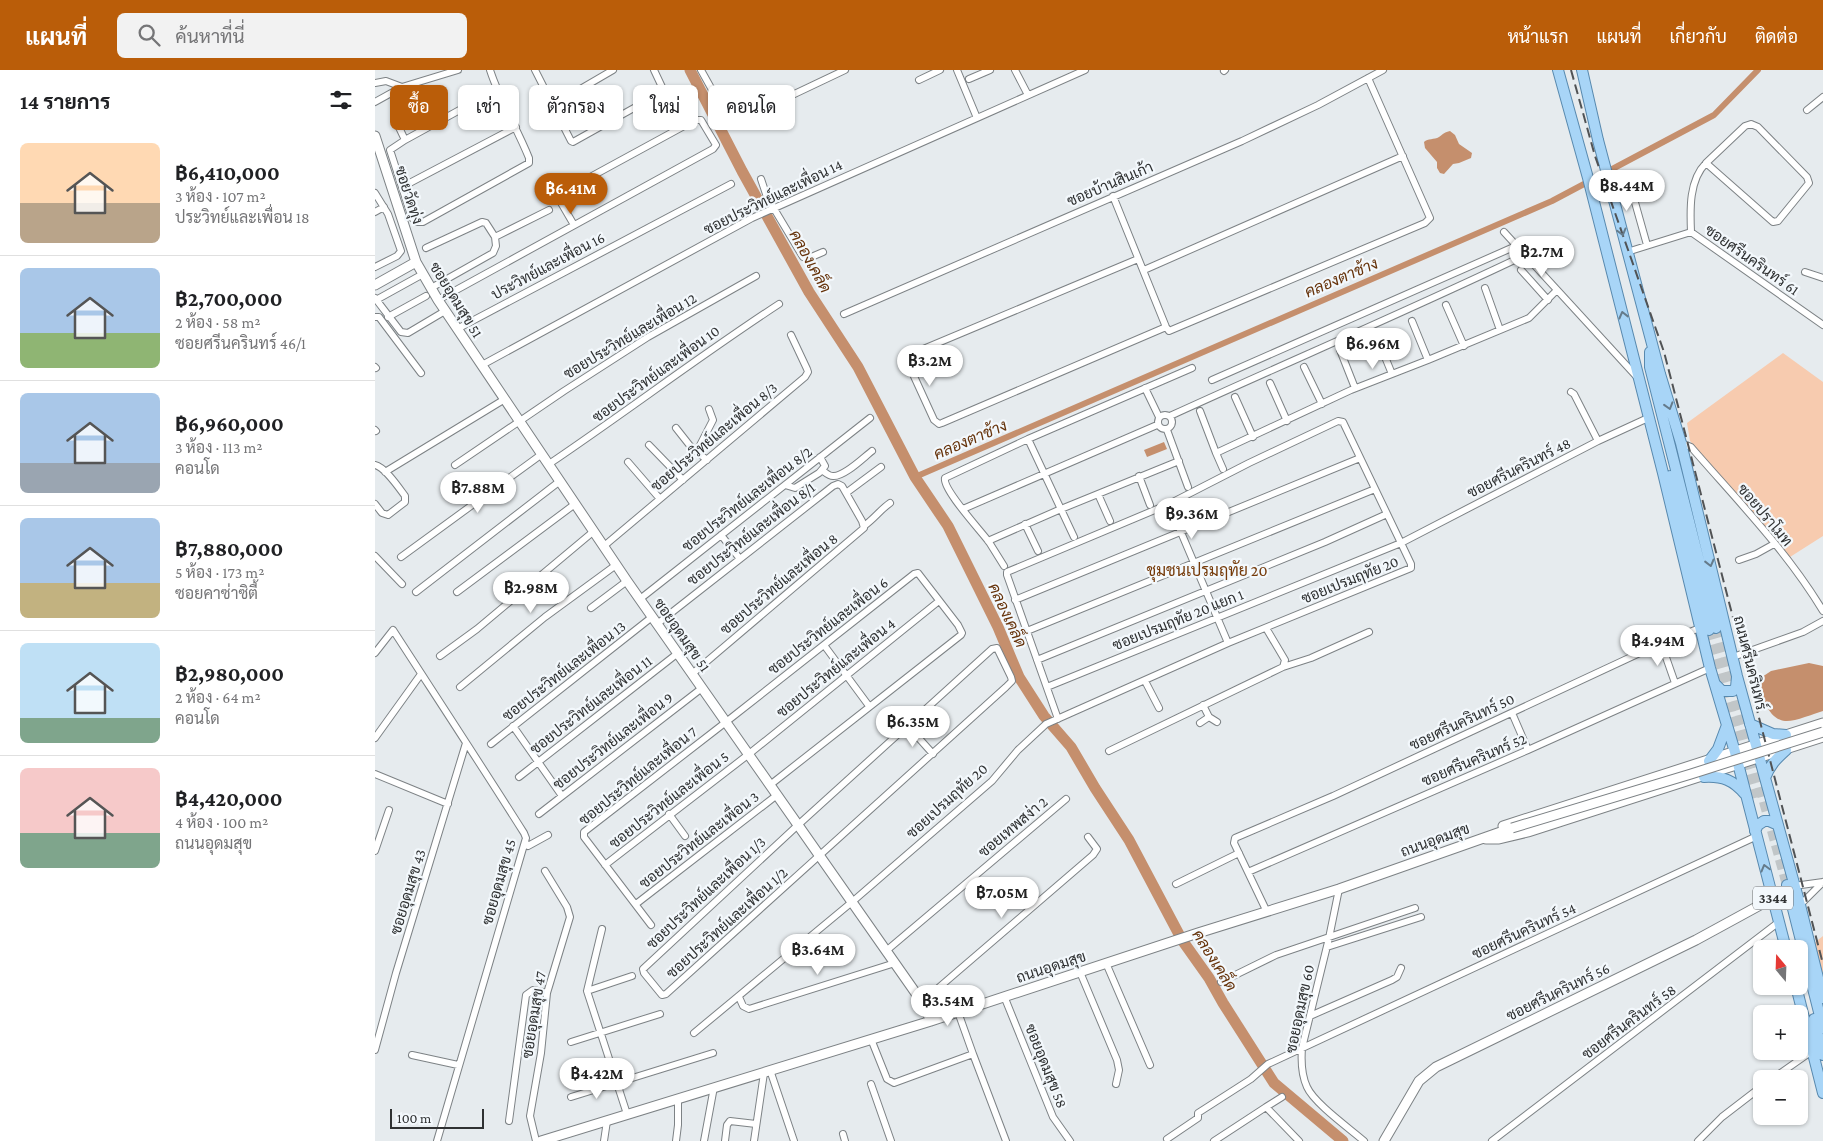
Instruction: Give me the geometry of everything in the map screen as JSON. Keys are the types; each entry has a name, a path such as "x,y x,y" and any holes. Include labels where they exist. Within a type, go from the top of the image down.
{"main road":[{"name":"ถนนศรีนครินทร์","path":"1557,70 1580,146 1648,418 1708,629"},
{"path":"1563,70 1580,146"},
{"path":"1576,70 1598,140"},
{"name":"ถนนศรีนครินทร์","path":"1582,70 1598,140 1649,336 1681,443 1737,676 1782,840 1795,940"},
{"name":"ซอยวัดทุ่ง","path":"375,136 416,262"},
{"path":"375,285 416,262"},
{"name":"ซอยอุดมสุข 51","path":"416,262 423,274 429,292 438,300 603,546 922,1002 931,1020"},
{"name":"ถนนศรีนครินทร์","path":"1649,336 1650,367 1708,629 1710,668 1739,766 1784,940"},
{"name":"ถนนศรีนครินทร์","path":"1630,342 1643,370 1708,629"},
{"path":"1715,684 1722,692 1733,691 1736,687 1737,676"},
{"name":"ถนนอุดมสุข","path":"1481,839 1506,825 1823,723"},
{"path":"1750,724 1773,734 1786,735"},
{"path":"1709,761 1718,749 1727,725"},
{"path":"1810,728 1805,731 1803,737 1808,741 1819,739"},
{"name":"ถนนอุดมสุข","path":"541,1141 958,1012 1339,889 1512,828 1823,732"},
{"name":"ถนนอุดมสุข","path":"1481,839 1499,839 1528,832 1819,739"},
{"path":"1765,778 1774,760 1786,750"},
{"path":"1704,776 1729,779 1746,794"},
{"path":"1649,780 1656,782 1657,785 1657,789 1652,793"},
{"path":"1756,833 1758,825 1764,820 1778,825"},
{"name":"ถนนศรีนครินทร์","path":"1787,886 1800,905 1821,981 1823,998"},
{"name":"ถนนศรีนครินทร์","path":"1787,886 1823,1028"},
{"name":"ซอยศรีนครินทร์ 56","path":"1384,1141 1419,1081 1430,1071 1696,940 1773,898"},
{"path":"1798,995 1823,1093"},
{"path":"1808,995 1823,1055"}],"street":[{"path":"409,85 458,70"},
{"path":"490,70 495,85"},
{"path":"543,85 536,72 544,70"},
{"path":"587,85 613,70"},
{"path":"623,115 659,94 662,87 654,70"},
{"path":"701,70 731,124 845,70"},
{"path":"919,80 940,70"},
{"path":"957,70 977,118"},
{"path":"969,79 990,70"},
{"path":"1015,70 1028,95"},
{"name":"ซอยประวิทย์และเพื่อน 14","path":"482,365 773,208 1085,70"},
{"name":"ซอยบ้านสินเก้า","path":"844,314 1242,141 1319,105 1383,70"},
{"path":"1113,196 1169,331 1428,221 1429,218 1403,156 1368,78"},
{"path":"375,84 386,81 397,85"},
{"path":"375,102 390,94"},
{"path":"1807,110 1823,97"},
{"path":"458,111 405,140 392,148 390,152 412,218 419,224 529,163 529,158 517,130"},
{"path":"438,300 716,148 707,128 701,120 698,119 567,188 561,193 560,201 575,225"},
{"name":"ซอยศรีนครินทร์ 61","path":"1691,232 1693,184 1702,167 1706,163 1745,126 1751,124 1758,127 1809,179 1809,183 1778,220 1773,222 1706,163"},
{"path":"400,130 405,140"},
{"path":"402,187 510,130"},
{"path":"566,130 571,141 576,142 597,130"},
{"path":"1143,270 1403,156"},
{"path":"1627,174 1647,245"},
{"path":"761,180 764,192 803,257 809,258 823,252"},
{"name":"ประวิทย์และเพื่อน 16","path":"457,329 731,184"},
{"path":"375,195 388,214 401,251 397,256 375,267"},
{"path":"375,212 384,207"},
{"path":"495,237 549,210"},
{"path":"389,317 493,253 496,246 495,237 486,223 483,222 426,248"},
{"path":"1504,232 1640,380"},
{"name":"ซอยศรีนครินทร์ 61","path":"1627,252 1691,232"},
{"name":"ซอยศรีนครินทร์ 61","path":"1691,232 1823,325"},
{"path":"1212,380 1516,246"},
{"path":"1159,417 1164,415 1170,416 1439,296 1525,255"},
{"path":"1138,259 909,355 907,361 933,420 939,424 1166,327"},
{"path":"1521,270 1547,300"},
{"path":"1805,272 1823,278"},
{"path":"423,274 376,299 404,334 445,311"},
{"name":"ซอยประวิทย์และเพื่อน 12","path":"455,465 647,337 756,276"},
{"path":"1485,288 1500,330"},
{"path":"1217,453 1355,388 1464,346 1529,318 1557,290"},
{"name":"ซอยประวิทย์และเพื่อน 10","path":"549,464 616,419 713,348 779,304"},
{"path":"1446,306 1464,346"},
{"path":"375,317 379,317 421,373"},
{"path":"1412,321 1429,360"},
{"name":"ซอยประวิทย์และเพื่อน 8/3","path":"603,546 807,374 806,366 791,335"},
{"path":"1376,335 1392,374"},
{"path":"1340,350 1355,388"},
{"path":"1305,367 1322,404"},
{"path":"1003,566 988,541 945,484 945,478 1028,439 1192,368"},
{"path":"1270,383 1287,421"},
{"path":"1145,388 1159,417 1157,425"},
{"path":"1571,392 1574,394 1598,441"},
{"path":"1235,397 1253,437"},
{"path":"385,472 505,399"},
{"path":"697,451 713,420 709,409"},
{"path":"1200,411 1223,469"},
{"path":"1167,430 1172,424 1170,416"},
{"name":"ซอยประวิทย์และเพื่อน 8/2","path":"640,599 870,418"},
{"name":"ซอยศรีนครินทร์ 48","path":"1401,543 1598,441 1648,418"},
{"name":"ซอยเปรมฤทัย 20","path":"694,1033 852,902 992,780 1018,750 1052,721 1228,644 1410,569 1411,564 1343,422 1338,421 1249,463 1169,504"},
{"path":"1157,425 1167,430"},
{"path":"963,509 1157,425"},
{"path":"676,428 691,447 707,460"},
{"path":"1167,430 1188,487"},
{"path":"1028,439 1074,537"},
{"name":"ซอยปราโมท","path":"1681,443 1691,447 1774,544 1812,592 1823,611"},
{"path":"649,445 683,480"},
{"path":"822,470 831,476 837,476 872,451"},
{"path":"401,557 542,454"},
{"path":"785,485 795,488 822,470 824,463 820,457"},
{"path":"1015,600 1360,458"},
{"path":"988,541 1179,460"},
{"path":"628,462 660,499"},
{"path":"375,465 385,472 405,496 406,501 388,515 382,513 375,504"},
{"path":"864,526 846,493 881,467"},
{"path":"1139,476 1150,505"},
{"path":"416,592 560,481"},
{"name":"ซอยประวิทย์และเพื่อน 8/1","path":"655,620 740,559 833,486 838,484 842,486 846,493"},
{"path":"1027,631 1375,489"},
{"path":"1098,494 1110,521"},
{"name":"ซอยประวิทย์และเพื่อน 8","path":"692,674 864,528 864,526 876,518 890,503"},
{"path":"457,592 575,504"},
{"path":"1052,721 1047,687 1015,600 1007,575 1009,571 1169,504 1228,644"},
{"path":"1037,660 1325,542 1387,514"},
{"path":"1025,524 1037,551"},
{"path":"440,656 477,629 594,531"},
{"path":"721,534 740,559"},
{"name":"ซอยเปรมฤทัย 20 แยก 1","path":"1047,687 1401,543"},
{"path":"1739,560 1756,554 1774,544"},
{"path":"375,556 402,584"},
{"path":"460,687 545,616 616,564"},
{"name":"ซอยประวิทย์และเพื่อน 6","path":"726,722 916,573 921,576 939,601"},
{"path":"591,608 627,581"},
{"path":"770,785 960,636 961,630 939,601"},
{"name":"ซอยประวิทย์และเพื่อน 4","path":"749,754 939,601"},
{"name":"ซอยประวิทย์และเพื่อน 13","path":"491,744 655,620"},
{"path":"1733,657 1803,632 1823,621"},
{"path":"1266,628 1285,660 1283,667"},
{"name":"ซอยศรีนครินทร์ 50","path":"1239,853 1234,843 1235,838 1333,796 1661,643 1708,629"},
{"name":"ซอยอุดมสุข 45","path":"375,653 393,630 524,833 527,844 508,893 437,1141"},
{"path":"1109,750 1283,667 1311,658 1369,632"},
{"path":"1661,643 1675,683"},
{"path":"824,645 869,706"},
{"path":"798,825 992,649 998,649 1012,681 820,856"},
{"name":"ซอยประวิทย์และเพื่อน 11","path":"519,777 678,653"},
{"name":"ซอยศรีนครินทร์ 52","path":"1248,872 1529,750 1710,668"},
{"path":"375,738 421,674"},
{"path":"1145,681 1159,708"},
{"name":"ซอยประวิทย์และเพื่อน 9","path":"539,814 702,688"},
{"path":"1203,705 1209,717 1217,722"},
{"path":"1512,713 1529,750"},
{"path":"1200,723 1209,717"},
{"name":"ซอยประวิทย์และเพื่อน 7","path":"651,925 584,837 584,832 726,722"},
{"path":"513,726 562,796"},
{"path":"908,726 933,754"},
{"name":"ซอยอุดมสุข 43","path":"375,1050 466,743"},
{"name":"ซอยประวิทย์และเพื่อน 5","path":"605,865 749,754"},
{"path":"375,774 448,804"},
{"name":"ซอยประวิทย์และเพื่อน 3","path":"636,904 777,795"},
{"name":"ซอยเทพสง่า 2","path":"886,951 1066,799"},
{"path":"375,851 378,831 389,810"},
{"path":"669,814 685,836"},
{"name":"ซอยประวิทย์และเพื่อน 1/3","path":"651,983 643,969 798,825"},
{"name":"ซอยศรีนครินทร์ 54","path":"1167,1139 1198,1118 1198,1113 1251,1079 1261,1068 1268,1064 1756,833"},
{"path":"527,844 548,835"},
{"path":"922,1002 1093,855 1097,849 1088,836"},
{"path":"1176,884 1239,853 1267,912"},
{"name":"ซอยประวิทย์และเพื่อน 1/2","path":"651,983 662,995 666,994 820,856"},
{"name":"ซอยอุดมสุข 47","path":"536,1141 530,1116 541,1053 547,993 569,917 567,908 545,871"},
{"path":"1787,886 1823,882 1800,905"},
{"name":"ซอยอุดมสุข 60","path":"1339,889 1330,936 1302,1048 1301,1064 1303,1078 1310,1092 1364,1141"},
{"path":"1221,982 1276,955 1415,908"},
{"path":"1327,948 1421,917"},
{"name":"ซอยศรีนครินทร์ 58","path":"1492,1141 1779,922"},
{"path":"602,928 587,991 627,1114"},
{"path":"739,997 743,1006 749,1009 895,963"},
{"path":"1106,963 1150,1065"},
{"path":"1310,1016 1393,980 1397,977 1401,968"},
{"path":"1080,972 1117,1060 1119,1070 1116,1084"},
{"path":"587,991 632,976"},
{"path":"509,1121 526,994 533,990 547,993"},
{"name":"ซอยอุดมสุข 58","path":"1004,996 1053,1117 1070,1141"},
{"path":"958,1012 1007,1141"},
{"path":"571,1042 660,1014"},
{"path":"871,1039 887,1079 894,1083 973,1054"},
{"path":"1785,1070 1812,1051"},
{"path":"571,1097 713,1053"},
{"path":"412,1055 458,1065"},
{"path":"754,1141 767,1072"},
{"path":"767,1072 795,1141"},
{"path":"871,1084 891,1141"},
{"path":"704,1141 714,1088"},
{"path":"1698,1141 1722,1117 1753,1093"},
{"path":"1214,1141 1282,1097"},
{"path":"676,1141 678,1098"},
{"path":"1266,1107 1299,1141"},
{"path":"604,1141 607,1121"},
{"path":"725,1141 727,1125 730,1121 756,1124"}],"shaded area":[{"path":"1450,131 1455,135 1459,144 1472,153 1471,158 1453,164 1444,174 1440,173 1437,168 1437,162 1425,148 1424,142"},
{"path":"1783,353 1823,382 1823,536 1790,557 1690,441 1687,423"},
{"path":"1164,442 1167,449 1147,457 1144,450"},
{"path":"1809,663 1823,666 1823,711 1793,720 1785,721 1779,719 1769,710 1763,697 1762,677 1771,671"},
{"path":"1823,936 1823,981 1814,943"}],"waterway":[{"name":"คลองเคล็ด","path":"690,70 742,171 809,292 858,367 915,477 948,526 998,627 1019,677 1044,716 1071,747 1129,840 1182,940 1209,978 1274,1083 1343,1141"},
{"name":"คลองตาช้าง","path":"915,477 1552,201 1714,115 1758,70"}],"tunnel":[{"path":"1716,628 1787,885"},
{"path":"1709,630 1755,798"}],"railway":[{"path":"1571,70 1595,156 1664,352 1823,964"}],"district":[{"name":"ชุมชนเปรมฤทัย 20","path":"1207,570"}]}
